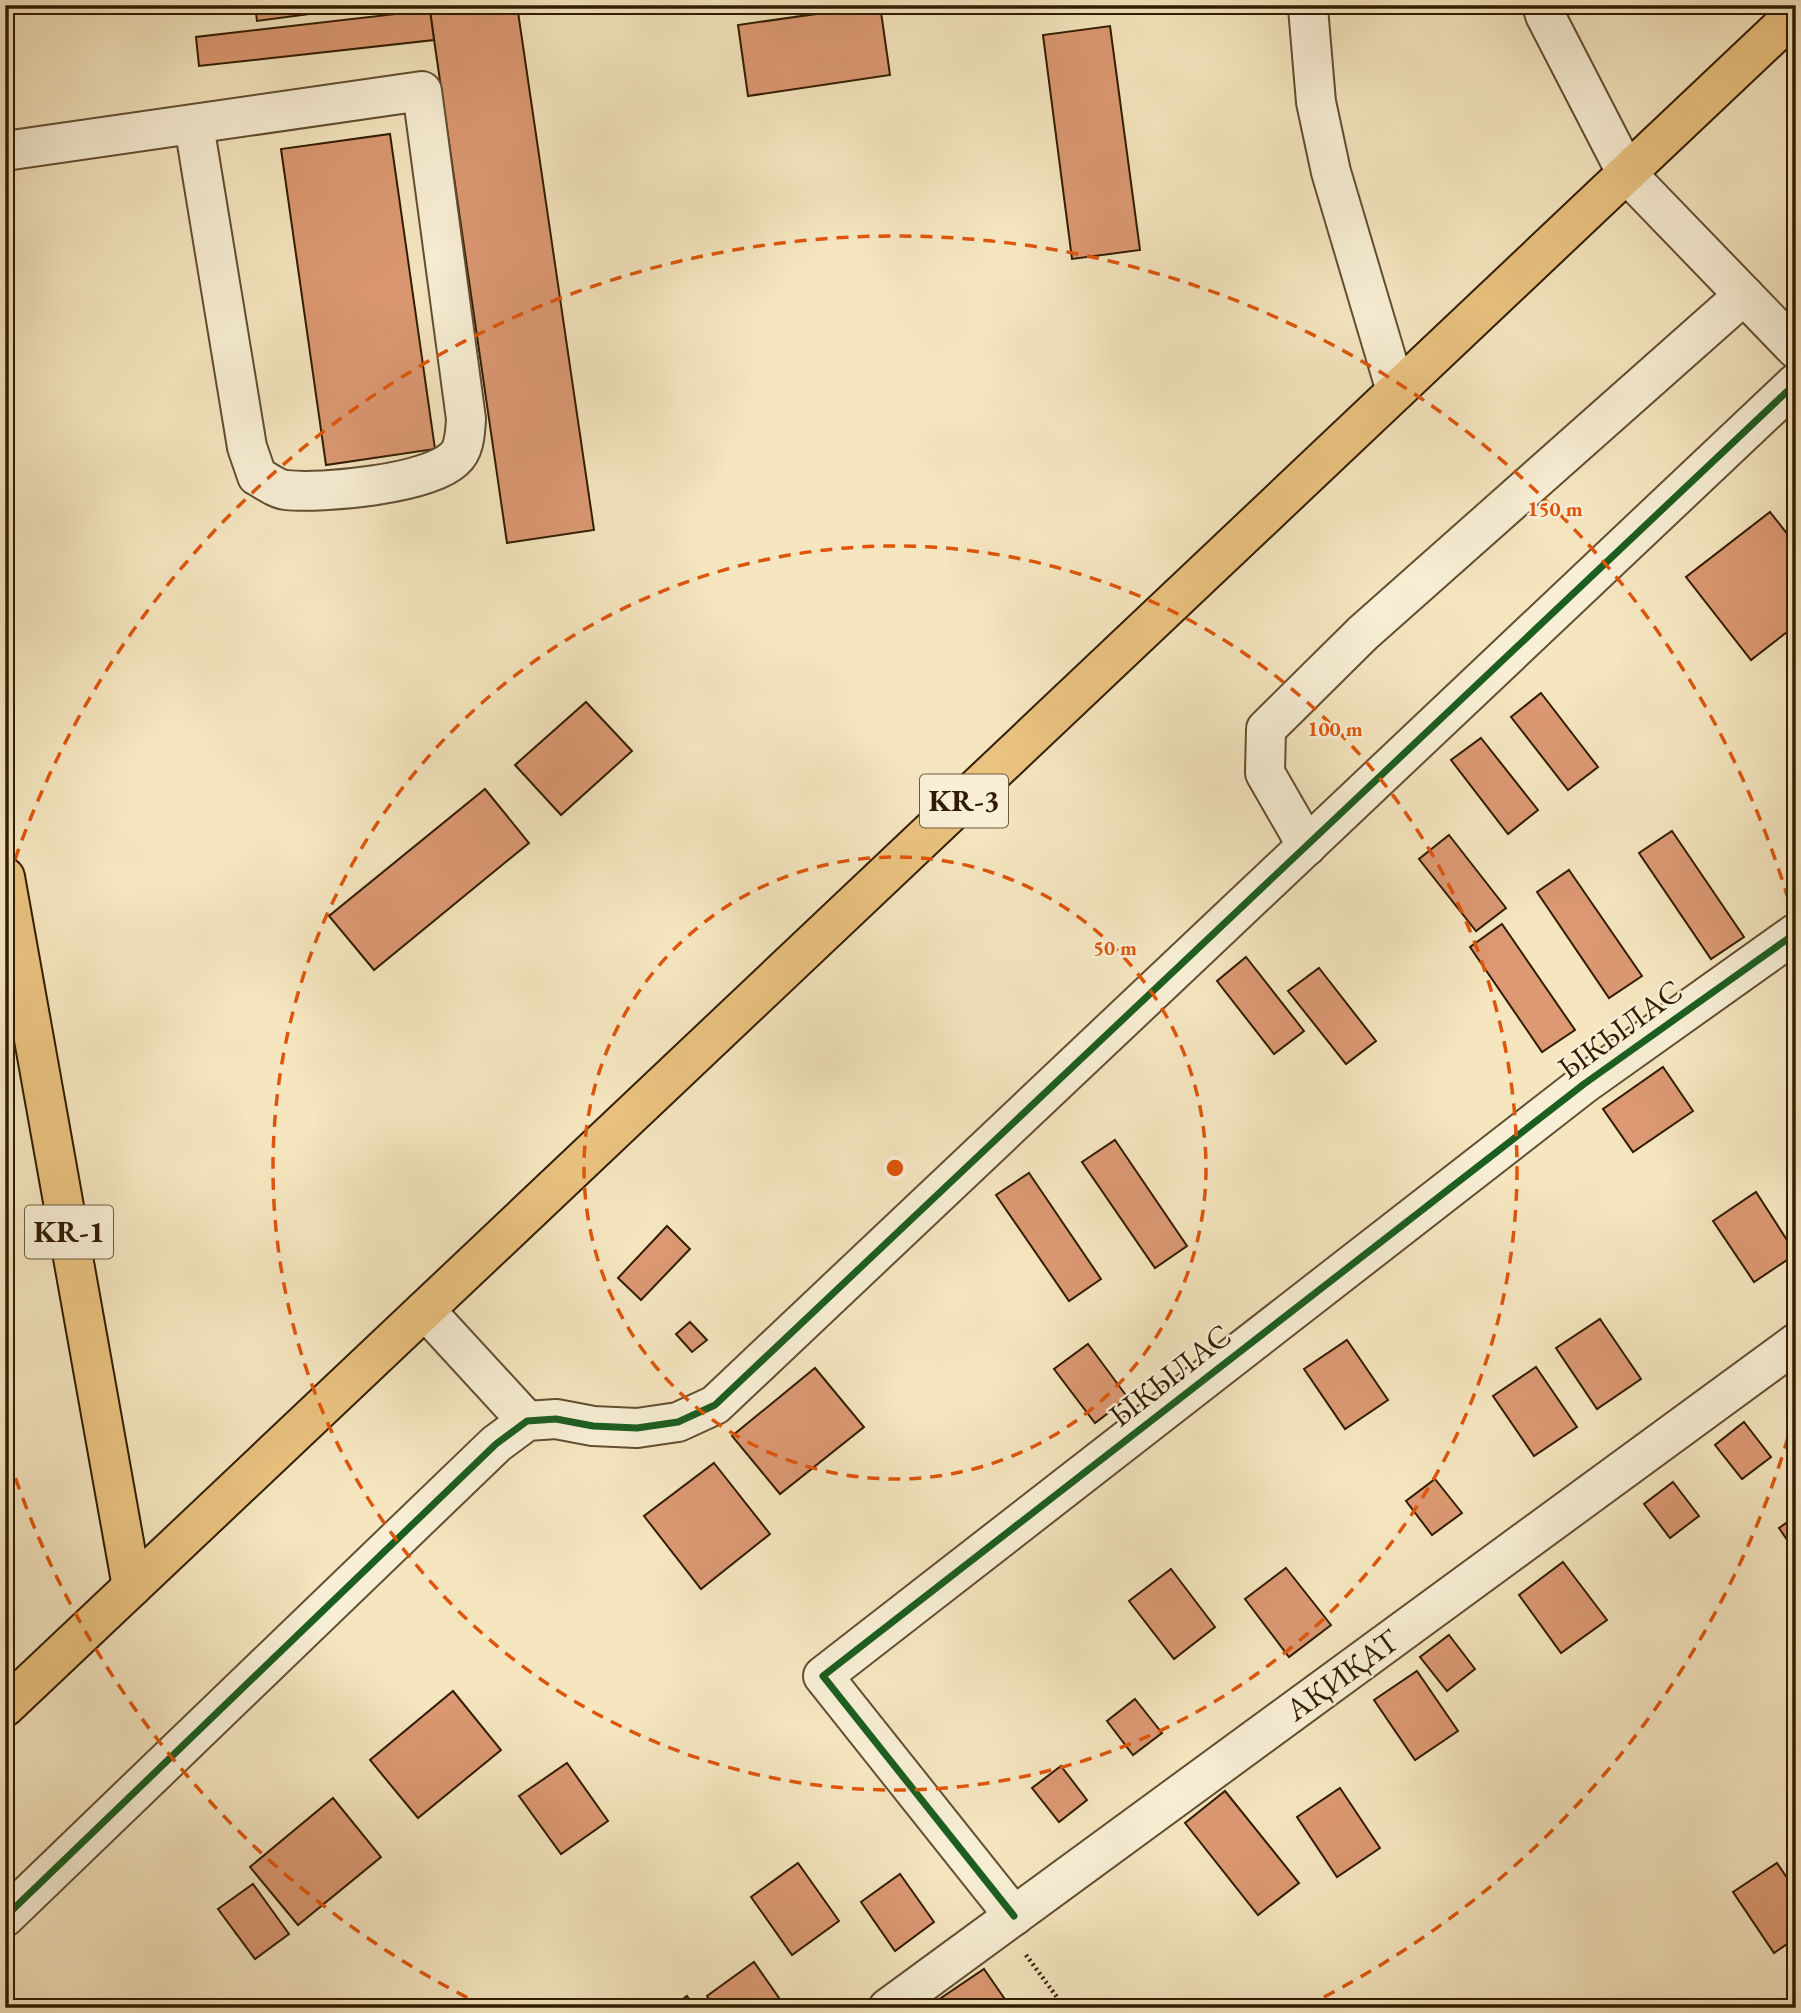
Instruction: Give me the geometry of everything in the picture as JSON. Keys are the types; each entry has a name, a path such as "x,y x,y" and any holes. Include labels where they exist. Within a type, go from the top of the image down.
{"main road":[{"name":"KR-3","path":"5,1707 1796,13"},
{"name":"KR-1","path":"5,877 132,1587"}],"street":[{"path":"1542,5 1627,174 1796,349"},
{"path":"1308,8 1316,102 1331,172 1396,391"},
{"path":"5,151 422,91 466,419 465,439 456,458 436,471 382,484 283,490 257,476 247,447 194,125"},
{"path":"1307,846 1265,773 1266,729 1363,632 1744,295"},
{"path":"5,1917 496,1444 527,1421 555,1419 593,1426 637,1428 678,1422 715,1405 1796,383"},
{"name":"ЫКЫЛАС","path":"1008,1920 823,1676 1584,1084 1796,933"},
{"path":"425,1310 527,1421"},
{"name":"АҚИҚАТ","path":"888,2008 1796,1343"}],"path":[{"path":"1008,1920 1065,2008"}],"building":[{"path":"255,5 362,5 362,7 257,21"},
{"path":"429,5 517,5 594,530 507,543"},
{"path":"880,5 890,75 748,96 738,25"},
{"path":"430,10 434,40 199,66 196,37"},
{"path":"1110,26 1140,250 1072,259 1043,35"},
{"path":"390,134 435,449 326,465 281,149"},
{"path":"1770,512 1796,545 1796,625 1751,660 1686,577"},
{"path":"1541,693 1598,767 1568,790 1511,717"},
{"path":"586,702 632,751 561,815 515,765"},
{"path":"1481,738 1538,810 1508,834 1451,760"},
{"path":"485,789 529,843 374,970 329,916"},
{"path":"1672,831 1744,937 1711,959 1639,853"},
{"path":"1449,835 1506,908 1476,931 1419,859"},
{"path":"1569,870 1642,976 1609,998 1537,892"},
{"path":"1502,924 1575,1030 1542,1052 1470,947"},
{"path":"1246,957 1304,1031 1274,1054 1217,981"},
{"path":"1319,968 1376,1041 1346,1064 1288,991"},
{"path":"1663,1067 1693,1111 1633,1152 1603,1109"},
{"path":"1115,1140 1187,1246 1155,1268 1082,1162"},
{"path":"1029,1173 1101,1279 1069,1301 996,1195"},
{"path":"1756,1192 1796,1254 1754,1282 1713,1221"},
{"path":"667,1226 690,1249 641,1300 618,1278"},
{"path":"1600,1319 1641,1379 1597,1409 1556,1348"},
{"path":"690,1322 707,1340 692,1352 676,1334"},
{"path":"1347,1340 1388,1400 1345,1429 1304,1369"},
{"path":"1088,1344 1128,1398 1095,1423 1054,1369"},
{"path":"1536,1367 1577,1427 1534,1456 1493,1396"},
{"path":"815,1368 864,1427 780,1494 732,1436"},
{"path":"1744,1422 1771,1457 1742,1479 1715,1445"},
{"path":"714,1463 770,1534 701,1589 644,1516"},
{"path":"1435,1479 1462,1513 1432,1535 1406,1501"},
{"path":"1673,1482 1699,1516 1670,1538 1644,1504"},
{"path":"1796,1516 1796,1553 1779,1528"},
{"path":"1563,1562 1607,1620 1561,1653 1519,1595"},
{"path":"1286,1568 1331,1625 1289,1657 1245,1599"},
{"path":"1171,1569 1215,1627 1174,1659 1129,1601"},
{"path":"1449,1635 1475,1669 1447,1691 1420,1657"},
{"path":"1417,1671 1458,1731 1415,1760 1374,1700"},
{"path":"453,1691 501,1750 418,1818 370,1760"},
{"path":"1135,1699 1162,1733 1133,1755 1107,1721"},
{"path":"567,1763 608,1821 561,1854 519,1796"},
{"path":"1061,1766 1087,1800 1059,1822 1032,1788"},
{"path":"1340,1788 1380,1848 1337,1877 1297,1817"},
{"path":"1225,1791 1299,1883 1258,1915 1185,1823"},
{"path":"333,1798 381,1857 298,1925 250,1867"},
{"path":"798,1863 839,1921 792,1955 751,1897"},
{"path":"1777,1863 1796,1891 1796,1938 1774,1953 1733,1892"},
{"path":"900,1874 934,1922 895,1951 861,1902"},
{"path":"253,1884 289,1934 255,1959 218,1909"},
{"path":"754,1962 786,2008 715,2008 707,1996"},
{"path":"984,1969 1011,2008 948,2008 941,1998"},
{"path":"687,1996 696,2008 671,2008"}],"cycle path":[{"path":"5,1917 496,1444 527,1421 556,1419 593,1426 637,1428 678,1422 715,1405 1796,383"},
{"path":"1014,1916 823,1676 1584,1084 1796,933"}]}
